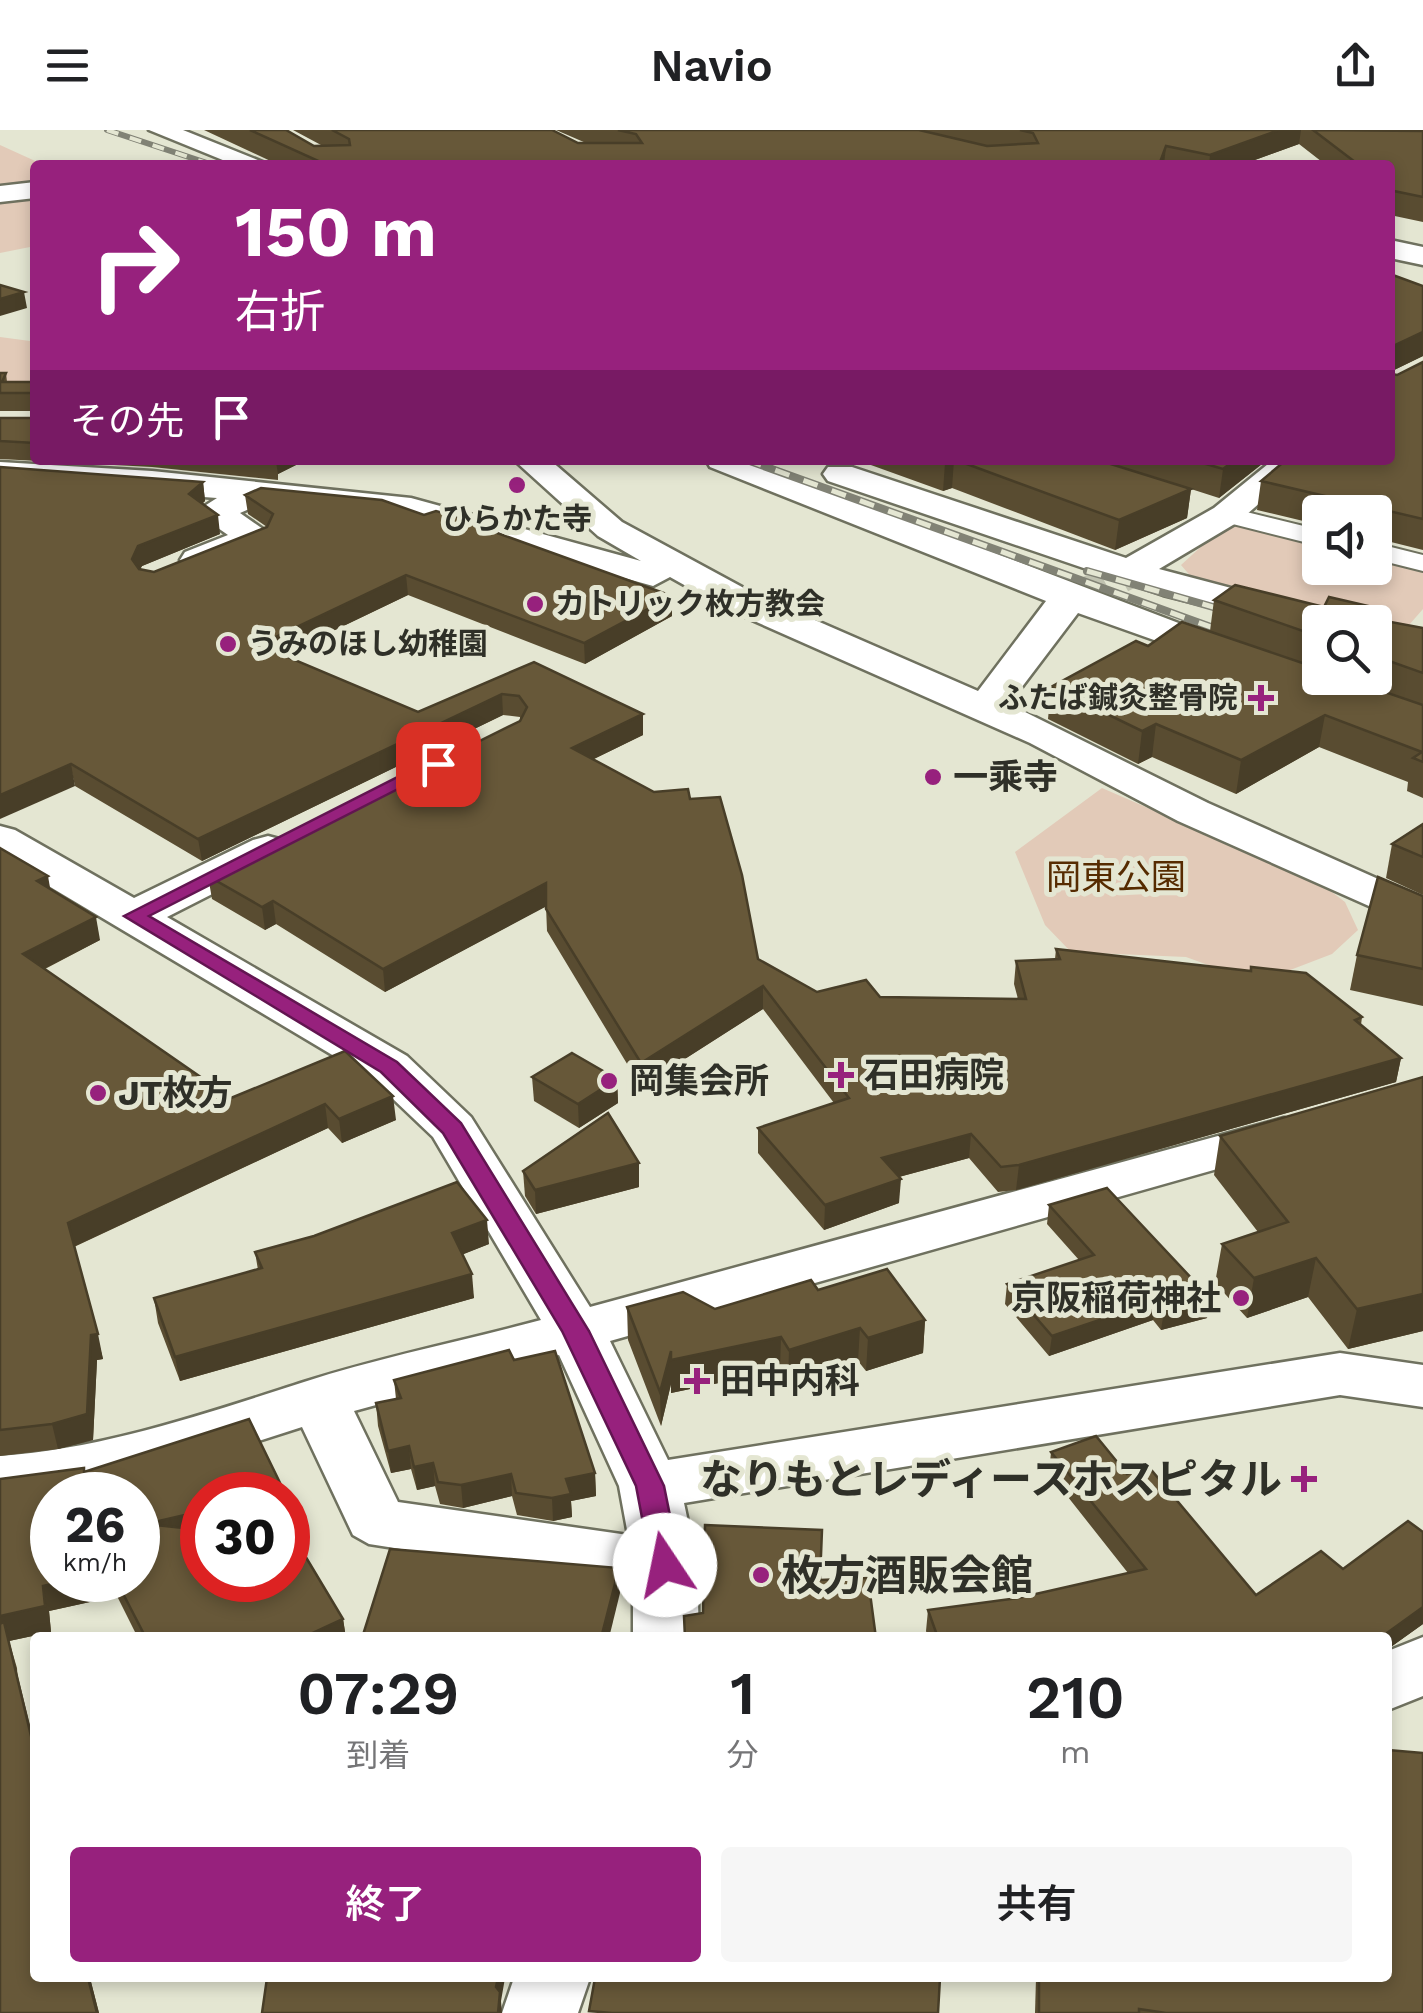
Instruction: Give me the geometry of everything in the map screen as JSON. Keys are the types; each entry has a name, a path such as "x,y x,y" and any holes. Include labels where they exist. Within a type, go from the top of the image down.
{"main road":[{"path":"1395,250 1423,256"}],"street":[{"path":"162,130 244,160"},
{"path":"0,194 30,191"},
{"path":"536,465 610,530 740,600 986,707 1192,812 1423,916"},
{"path":"735,465 1076,600 1255,665"},
{"path":"817,465 1130,571 1302,618"},
{"path":"1130,571 1226,515 1286,465"},
{"path":"0,472 156,470 264,491 411,508 740,600"},
{"path":"173,570 256,536 212,512 264,491"},
{"path":"1184,503 1302,534"},
{"path":"1392,556 1423,563"},
{"path":"986,707 1060,608 1076,600"},
{"path":"134,916 311,827"},
{"path":"0,838 389,1067 452,1128 576,1331 650,1486 665,1565 666,1632"},
{"path":"0,1479 60,1476 318,1399 1334,1119"},
{"path":"650,1486 1340,1374 1423,1386"},
{"path":"318,1399 375,1518 391,1526 665,1565"},
{"path":"1392,1681 1423,1664"},
{"path":"540,2013 551,1982"}],"green space":[{"path":"0,145 33,160 30,189 0,193"},
{"path":"30,194 30,247 0,253 0,203"},
{"path":"0,337 30,341 30,394 0,392"},
{"path":"1227,523 1302,541 1302,585 1392,585 1392,563 1423,571 1423,609 1402,633 1392,630 1392,605 1302,607 1193,579 1181,565"},
{"name":"岡東公園","path":"1102,788 1320,883 1345,902 1358,930 1332,954 1285,972 1233,974 1186,957 1071,952 1045,925 1015,852"}],"building":[{"path":"250,130 286,130 314,146 350,145 349,139 332,130 552,130 578,143 642,143 636,134 618,130 919,130 987,146 1038,143 1033,133 1020,130 1279,130 1210,155 1166,146 1161,160 316,160"},
{"path":"1313,130 1423,131 1423,197 1395,191 1395,160 1352,160"},
{"path":"1395,276 1423,286 1423,332 1395,345"},
{"path":"0,285 24,292 0,299"},
{"path":"1423,362 1423,519 1392,512 1392,495 1321,495 1261,481 1280,465 1395,465 1395,375"},
{"path":"0,373 6,373 2,382 30,382 30,393 0,393"},
{"path":"0,418 30,418 30,443 0,441"},
{"path":"970,465 1114,465 1191,489 1119,520"},
{"path":"0,467 203,482 189,494 218,515 138,546 132,559 139,569 154,572 267,527 273,514 245,495 261,488 382,500 424,515 436,511 495,527 489,530 672,596 584,643 406,575 259,645 418,712 534,662 643,714 572,748 654,792 688,789 690,799 720,797 742,875 758,959 817,992 866,980 880,997 1026,999 1016,961 1060,959 1056,949 1251,971 1251,967 1306,973 1362,1017 1355,1020 1401,1058 1019,1165 1001,1167 971,1134 882,1158 901,1179 825,1205 758,1128 849,1098 763,986 641,1063 546,909 546,883 383,969 273,901 262,907 208,876 520,721 527,707 519,696 502,694 198,839 71,764 0,795"},
{"path":"1235,585 1316,605 1302,605 1302,631 1214,600"},
{"path":"1329,597 1364,605 1325,605"},
{"path":"1182,622 1302,663 1302,695 1392,694 1423,705 1423,762 1413,758 1422,752 1325,715 1241,760 1156,724 1142,731 1051,687 1136,641 1148,646"},
{"path":"1392,622 1423,628 1423,673 1392,662"},
{"path":"1423,824 1423,857 1392,844"},
{"path":"0,848 48,876 37,881 96,917 23,954 231,1098 345,1051 393,1096 339,1119 325,1104 68,1223 98,1334 91,1335 87,1414 52,1424 0,1430"},
{"path":"1378,877 1423,896 1423,969 1357,955"},
{"path":"572,1053 617,1079 578,1104 532,1077"},
{"path":"1423,1077 1423,1294 1357,1309 1316,1258 1254,1278 1222,1244 1288,1222 1220,1136"},
{"path":"608,1113 639,1163 535,1190 523,1171"},
{"path":"457,1182 487,1220 452,1233 472,1274 175,1357 154,1298 262,1268 255,1252 314,1236"},
{"path":"1107,1188 1210,1298 1164,1311 1156,1301 1052,1336 1007,1284 1094,1255 1049,1205"},
{"path":"887,1269 925,1320 868,1338 860,1328 789,1350 781,1337 671,1360 671,1351 660,1392 627,1307 683,1292 715,1309 811,1280 818,1290"},
{"path":"509,1350 514,1360 555,1351 595,1473 566,1479 571,1494 552,1498 516,1493 511,1474 461,1485 438,1482 433,1463 414,1467 409,1446 388,1451 376,1403 401,1398 394,1380"},
{"path":"249,1419 275,1472 180,1472 180,1516 160,1521 160,1472 84,1472"},
{"path":"1096,1436 1127,1474 1148,1466 1256,1595 1321,1551 1343,1569 1408,1521 1423,1532 1423,1607 1388,1632 936,1632 928,1610 1018,1598 1146,1569 1051,1452"},
{"path":"30,1475 30,1602 45,1602 45,1606 0,1616 0,1479"},
{"path":"705,1525 822,1530 820,1580 868,1578 875,1632 685,1632 684,1616 703,1613"},
{"path":"160,1526 180,1528 180,1602 310,1602 310,1564 343,1619 315,1632 143,1632 127,1602 160,1602"},
{"path":"390,1549 619,1568 603,1632 364,1632"},
{"path":"4,1622 30,1732 30,1982 89,1982 97,2013 0,2013 0,1624"},
{"path":"1392,1750 1423,1753 1423,2013 1166,2013 1139,2009 1139,2013 1039,2013 1039,1982 1392,1982"},
{"path":"266,1982 497,1982 500,1992 498,2013 262,2013"},
{"path":"594,1982 940,1982 938,2013 589,2011"}],"tunnel":[{"path":"1076,600 1130,571"}],"railway":[{"path":"107,130 198,160"},
{"path":"761,465 1233,635"},
{"path":"1087,571 1241,615"},
{"path":"1226,632 1234,635"}],"place":[{"name":"ひらかた寺","path":"517,485"},
{"name":"カトリック枚方教会","path":"535,604"},
{"name":"うみのほし幼稚園","path":"228,644"},
{"name":"ふたば鍼灸整骨院","path":"1261,698"},
{"name":"一乘寺","path":"933,777"},
{"name":"石田病院","path":"841,1075"},
{"name":"岡集会所","path":"609,1081"},
{"name":"JT枚方","path":"98,1093"},
{"name":"京阪稲荷神社","path":"1241,1298"},
{"name":"田中内科","path":"697,1381"},
{"name":"なりもとレディースホスピタル","path":"1304,1479"},
{"name":"枚方酒販会館","path":"761,1575"}],"route":[{"path":"438,764 134,916 389,1067 452,1128 576,1331 650,1486 665,1565"}]}
